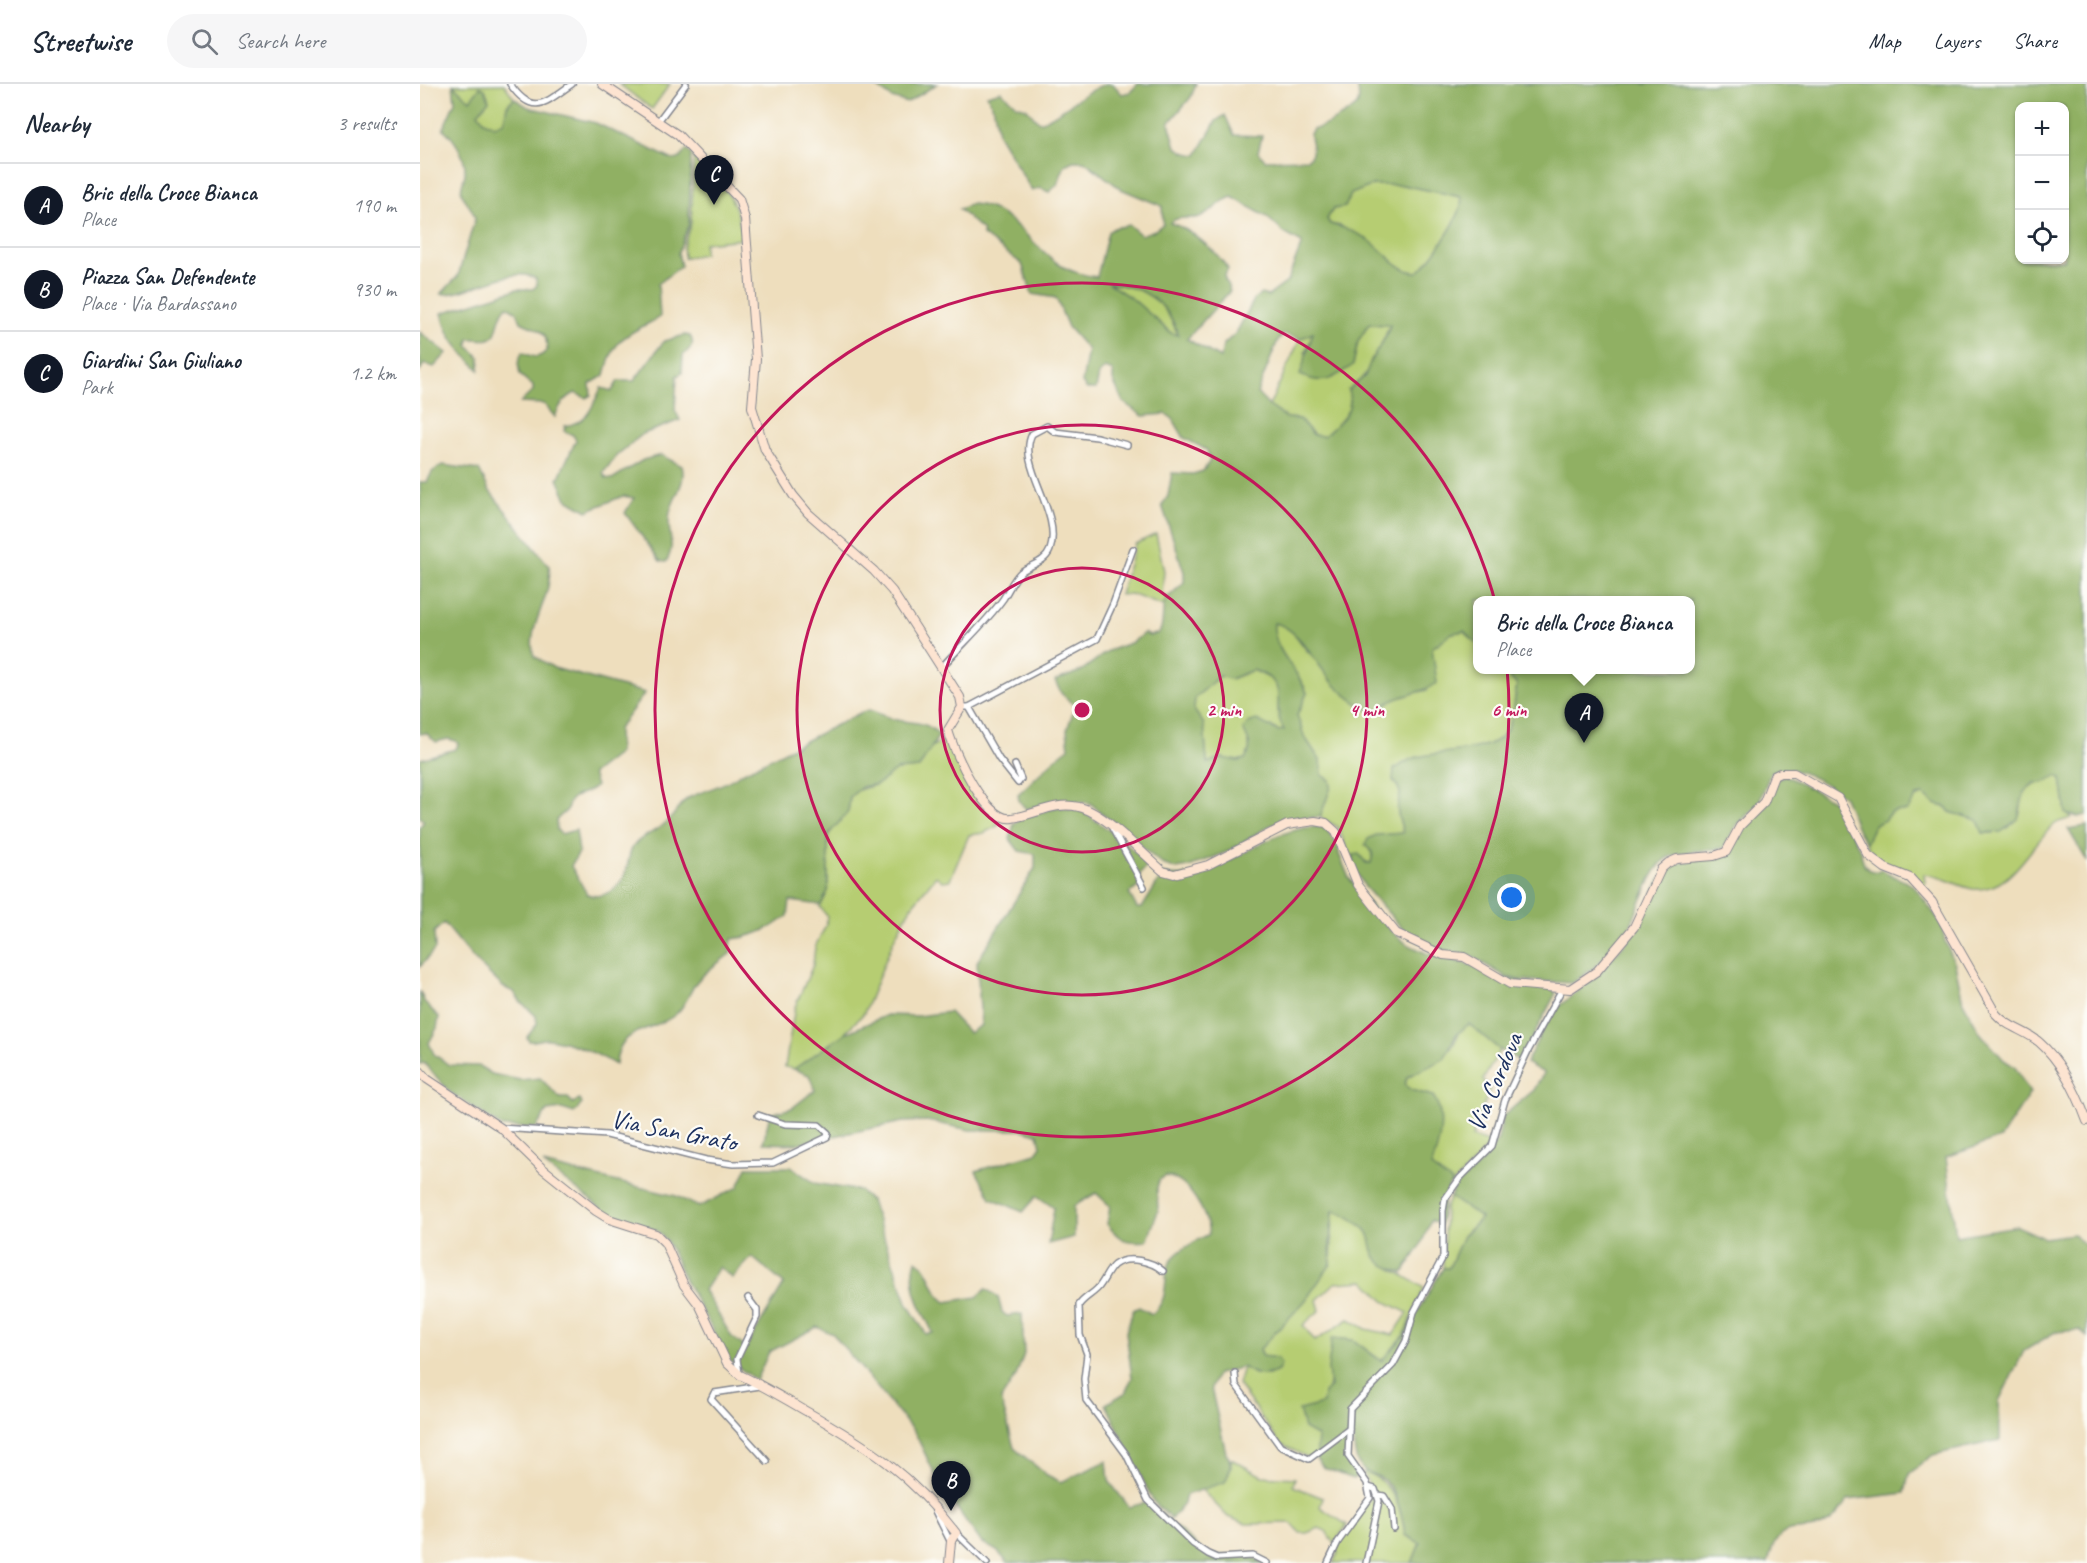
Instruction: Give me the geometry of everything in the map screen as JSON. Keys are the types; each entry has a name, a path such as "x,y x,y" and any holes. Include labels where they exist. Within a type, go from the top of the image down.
{"street":[{"path":"510,84 520,99 532,105 541,104 572,84"},
{"path":"602,84 661,117 739,200 745,214 756,359 752,407 765,450 793,495 808,513 874,571 892,591 999,759 1018,783 1021,779 1016,765"},
{"path":"661,117 686,84"},
{"path":"941,668 1003,599 1017,576 1038,564 1050,549 1049,517 1028,451 1032,434 1047,426 1055,432 1097,437 1127,445"},
{"path":"1132,549 1104,629 1097,639 966,707 948,730 952,747 986,804 1001,818 1011,819 1059,804 1082,807 1112,828 1163,871 1174,874 1208,865 1287,825 1316,821 1326,824 1336,832 1358,885 1396,933 1443,955 1464,957 1510,984 1570,989 1597,972 1635,927 1661,869 1677,859 1704,858 1726,852 1740,826 1764,802 1774,776 1780,773 1794,773 1838,798 1868,855 1885,867 1910,878 1918,885 1941,917 1996,1014 2007,1025 2030,1036 2045,1048 2063,1072 2087,1121"},
{"path":"1112,828 1144,887"},
{"name":"Via Cordova","path":"1368,1487 1348,1456 1350,1409 1393,1365 1406,1341 1414,1312 1443,1257 1445,1199 1460,1178 1492,1146 1506,1100 1528,1051 1562,989"},
{"path":"420,1071 427,1079 501,1128 542,1168 596,1211 609,1219 656,1234 664,1243 684,1285 700,1306 727,1363 740,1375 858,1440 901,1472 930,1499 956,1533 987,1563"},
{"path":"2078,1101 2087,1105"},
{"name":"Via San Grato","path":"501,1128 607,1135 706,1160 733,1164 773,1163 827,1137 828,1134 819,1125 785,1124 758,1115"},
{"path":"1163,1271 1156,1264 1145,1261 1117,1263 1098,1288 1079,1305 1080,1335 1087,1354 1084,1379 1086,1400 1126,1454 1148,1500 1193,1544 1217,1558 1253,1556 1267,1563"},
{"path":"740,1375 737,1359 757,1317 757,1310 748,1298"},
{"path":"1235,1373 1236,1385 1286,1450 1309,1459 1349,1429"},
{"path":"762,1386 714,1394 711,1399 767,1461"},
{"path":"1328,1563 1338,1542 1370,1498 1368,1487 1384,1496 1392,1509 1394,1529"},
{"path":"1366,1563 1378,1494"},
{"path":"930,1499 951,1544"},
{"path":"949,1563 951,1544 956,1533"}],"green space":[{"path":"504,84 514,98 507,105 504,122 494,126 484,121 477,113 484,103 465,98 453,85"},
{"path":"619,84 670,84 652,109"},
{"path":"873,84 937,84 907,103 892,98"},
{"path":"1106,84 1113,84 1122,94 1130,92 1138,84 1196,84 1191,97 1169,123 1176,147 1186,153 1197,155 1216,121 1225,115 1234,135 1262,136 1258,152 1265,160 1307,159 1312,154 1310,134 1313,129 1337,119 1356,106 1359,99 1357,84 2087,84 2087,815 2078,817 2066,814 2061,778 2056,776 2043,783 2034,783 2024,792 2018,819 2001,832 1983,833 1978,820 1950,812 1946,807 1935,804 1924,795 1917,796 1907,811 1892,813 1885,820 1874,825 1866,843 1858,831 1844,797 1809,775 1789,769 1779,769 1771,772 1758,804 1736,826 1724,848 1682,853 1662,862 1650,880 1631,925 1621,940 1602,961 1572,983 1506,977 1473,957 1435,948 1410,937 1365,887 1356,871 1353,855 1359,854 1366,863 1371,863 1373,853 1365,845 1368,839 1376,835 1403,833 1398,816 1400,794 1393,780 1394,769 1414,758 1474,748 1496,741 1507,730 1517,685 1507,674 1695,674 1695,596 1473,596 1473,640 1464,631 1452,633 1432,648 1437,683 1390,702 1375,714 1341,691 1300,640 1283,626 1274,623 1274,633 1281,651 1307,693 1297,715 1304,736 1320,760 1322,775 1330,780 1331,787 1320,817 1296,818 1269,826 1229,851 1189,867 1177,869 1162,864 1090,803 1060,800 1026,809 1019,801 1018,794 1069,748 1067,730 1075,706 1061,693 1055,681 1081,671 1108,651 1133,642 1144,633 1149,636 1159,633 1165,601 1184,582 1184,572 1162,505 1168,496 1172,473 1193,474 1203,471 1210,461 1207,450 1184,438 1173,419 1166,414 1143,416 1123,402 1113,380 1113,371 1105,368 1099,374 1096,389 1087,389 1082,383 1088,350 1068,327 1056,298 1032,294 1022,264 983,235 982,230 959,209 972,204 986,206 1009,219 1060,265 1078,273 1097,277 1108,232 1114,228 1129,225 1141,235 1163,224 1162,206 1121,189 1084,161 1073,161 1065,165 1057,185 1049,192 1040,188 1032,191 998,134 994,109 987,95 1001,91 1016,105 1026,108 1039,122 1056,114 1080,97","holes":["1373,185 1403,185 1461,197 1461,204 1453,225 1439,247 1418,272 1405,269 1361,235 1330,224 1327,219 1333,209 1345,207 1351,194","1232,197 1267,217 1284,233 1302,243 1287,282 1268,296 1261,294 1255,298 1236,333 1224,344 1220,358 1187,339 1230,291 1224,277 1228,269 1202,241 1186,229 1170,223 1181,218 1203,216","1108,283 1152,297 1168,313 1178,335 1171,333 1134,300","1369,324 1390,325 1365,376 1348,390 1350,398 1348,411 1324,436 1314,435 1299,419 1287,418 1269,406 1257,393 1278,340 1284,334 1300,339 1313,333 1300,375 1322,381 1333,378 1353,365 1358,341","1253,670 1266,676 1277,689 1278,712 1284,730 1278,731 1257,720 1248,723 1243,729 1249,744 1249,751 1245,759 1238,761 1222,758 1207,763 1204,724 1194,710 1195,698 1219,676 1230,679"]},
{"path":"453,85 470,100 480,87 485,89 489,100 478,113 484,121 494,126 504,122 507,106 514,98 528,107 596,123 673,160 679,159 686,150 691,154 689,224 678,253 681,266 658,284 660,317 624,338 613,351 605,375 590,384 591,395 586,398 575,393 571,395 562,403 555,417 544,404 520,403 533,391 533,386 520,375 518,363 522,352 535,357 547,350 543,333 521,322 517,312 507,306 492,337 487,340 469,339 468,345 480,358 479,370 456,345 445,323 442,313 517,289 533,289 537,285 536,279 527,275 516,275 441,294 458,276 475,219 461,191 465,164 455,142 443,129 455,102"},
{"path":"694,157 721,185 733,202 742,239 704,243 704,254 684,258 683,247 691,223"},
{"path":"1373,185 1403,185 1461,197 1461,204 1453,225 1439,247 1418,272 1407,271 1341,226 1330,224 1327,219 1333,209 1345,207 1351,194"},
{"path":"1107,283 1133,288 1152,297 1166,312 1178,335 1171,333 1134,300"},
{"path":"1369,324 1390,325 1369,369 1352,386 1349,413 1325,437 1314,435 1299,419 1287,418 1269,406 1300,339 1314,332 1305,353 1353,365 1358,341"},
{"path":"420,332 447,353 434,367 424,364 420,371"},
{"path":"685,335 690,336 692,344 683,355 682,373 677,376 675,410 680,420 643,434 617,455 603,473 606,478 612,479 643,460 661,455 682,466 683,478 670,512 671,549 666,562 660,561 625,513 634,498 623,496 587,511 567,499 558,479 576,440 573,435 564,431 565,426 579,421 589,413 601,388 612,391 618,381 634,381 664,341"},
{"path":"442,465 479,470 489,490 549,566 548,589 533,634 534,656 554,668 645,693 618,729 619,753 592,774 596,786 574,797 567,810 556,820 557,830 561,834 576,830 579,852 571,866 587,894 594,896 607,894 617,886 625,874 634,845 671,818 686,799 728,782 862,712 869,710 893,719 923,724 939,735 919,768 896,770 878,784 862,787 850,797 848,812 828,835 828,891 821,905 790,901 788,916 782,921 755,934 732,939 730,954 695,984 684,1005 675,1015 638,1032 623,1043 618,1052 616,1065 592,1052 557,1040 529,1041 527,1037 537,1024 536,1016 514,992 503,987 473,958 444,923 434,932 435,949 420,967 420,827 424,821 420,817 420,759 456,749 458,744 448,739 436,742 426,733 420,734 420,482 427,482 432,472"},
{"path":"1156,534 1164,571 1162,594 1168,597 1163,606 1131,594 1120,595 1135,544"},
{"path":"1273,623 1285,625 1307,651 1375,714 1392,699 1427,690 1432,648 1452,633 1464,631 1473,640 1473,674 1507,674 1517,685 1507,730 1496,741 1488,745 1422,757 1413,763 1393,780 1400,794 1397,808 1403,833 1382,836 1366,845 1373,853 1371,864 1353,855 1352,861 1338,827 1320,817 1331,787 1330,780 1322,775 1320,760 1304,736 1297,715 1307,693 1281,651"},
{"path":"1253,670 1273,680 1279,690 1278,713 1285,730 1278,731 1271,726 1243,729 1249,744 1249,751 1245,759 1238,761 1222,758 1207,763 1204,724 1193,710 1195,698 1220,676 1231,679"},
{"path":"946,740 979,803 999,825 984,833 969,835 950,880 942,881 936,876 911,907 895,937 864,1013 844,1034 794,1069 785,1067 795,1007 813,965 815,947 826,925 827,916 820,907 828,891 828,835 848,812 850,798 855,791 878,784 896,770 919,768 930,747"},
{"path":"1785,775 1836,802 1860,850 1864,865 1869,870 1878,872 1880,869 1914,886 1941,923 1945,941 1955,964 1963,1002 1981,1034 2004,1060 2015,1067 2030,1093 2001,1138 1946,1157 1956,1236 2017,1226 2044,1238 2073,1234 2087,1247 2087,1337 2080,1330 2055,1332 2024,1351 1999,1401 2000,1440 1933,1455 1909,1474 1905,1493 1848,1500 1829,1522 1819,1527 1784,1533 1778,1538 1768,1563 1412,1563 1420,1543 1405,1535 1396,1500 1386,1482 1368,1473 1358,1464 1353,1438 1347,1436 1347,1458 1357,1477 1354,1479 1324,1468 1316,1459 1318,1437 1304,1429 1299,1410 1323,1404 1324,1393 1330,1387 1328,1369 1332,1338 1353,1340 1381,1361 1403,1337 1443,1268 1449,1268 1463,1236 1481,1218 1450,1197 1456,1186 1484,1160 1498,1139 1503,1116 1534,1090 1544,1073 1526,1063 1552,1012 1595,977 1633,934 1661,878 1671,865 1730,851 1744,827 1767,804 1777,779"},
{"path":"2056,776 2061,778 2066,814 2072,817 2055,824 2010,875 1987,888 1968,888 1924,874 1925,883 1922,886 1876,858 1866,843 1874,825 1885,820 1888,815 1900,807 1924,795 1935,804 1946,807 1950,812 1978,820 1983,833 1999,832 2016,820 2024,792 2029,787"},
{"path":"1057,807 1081,810 1117,836 1149,864 1140,874 1139,887 1129,893 1137,908 1142,908 1163,874 1184,875 1204,871 1282,834 1302,828 1324,827 1338,844 1339,854 1349,878 1391,931 1407,944 1426,953 1478,967 1490,976 1551,988 1556,993 1520,1061 1500,1050 1469,1024 1456,1035 1444,1059 1407,1077 1405,1085 1411,1090 1433,1096 1440,1112 1439,1140 1431,1167 1452,1182 1445,1194 1440,1225 1431,1220 1420,1247 1403,1273 1381,1263 1376,1258 1370,1237 1363,1226 1345,1214 1333,1211 1330,1242 1331,1264 1305,1301 1260,1349 1262,1356 1277,1358 1281,1364 1278,1371 1260,1375 1243,1367 1217,1374 1211,1388 1230,1464 1225,1482 1186,1495 1184,1503 1171,1519 1153,1501 1106,1404 1125,1393 1132,1378 1126,1332 1133,1310 1139,1307 1152,1314 1159,1307 1165,1292 1167,1271 1173,1258 1185,1247 1209,1234 1201,1207 1182,1184 1166,1176 1159,1180 1158,1211 1147,1241 1124,1240 1116,1234 1107,1224 1110,1206 1096,1193 1074,1206 1074,1237 1048,1244 1054,1208 1037,1196 1023,1212 991,1198 976,1171 1036,1153 1041,1146 1038,1134 1022,1130 970,1130 927,1121 903,1122 795,1144 763,1143 770,1114 792,1108 815,1090 809,1075 794,1069 844,1034 887,1015 918,1016 949,1012 969,1033 981,1025 977,962 1035,868 1035,854 1019,851 1010,839 1014,824 1022,818"},
{"path":"2087,826 2087,861 2068,829"},
{"path":"420,991 425,1003 439,1017 437,1028 429,1043 434,1054 449,1065 479,1066 492,1074 520,1080 540,1078 560,1098 568,1098 573,1103 580,1100 582,1104 574,1113 562,1109 547,1111 536,1128 502,1127 450,1092 424,1063 420,1064"},
{"path":"1469,1024 1500,1050 1483,1080 1490,1089 1472,1137 1492,1143 1452,1185 1431,1167 1439,1134 1433,1096 1410,1090 1405,1085 1407,1077 1442,1057 1450,1049 1461,1030"},
{"path":"543,1164 676,1196 699,1207 738,1187 747,1167 791,1167 815,1183 860,1191 871,1201 908,1305 926,1334 933,1333 917,1298 913,1279 916,1260 926,1269 937,1292 946,1302 977,1297 986,1289 998,1297 1002,1312 1007,1316 1022,1314 1024,1354 1016,1376 1001,1399 1014,1448 1047,1475 1061,1482 1107,1461 1109,1481 1129,1507 1148,1502 1207,1555 1253,1557 1265,1563 1008,1563 997,1551 981,1542 940,1485 915,1433 833,1334 817,1327 769,1352 756,1380 730,1361 686,1282 667,1241 658,1231 609,1214","holes":["752,1257 784,1284 746,1348 731,1336 704,1290 719,1267 732,1278"]},
{"path":"1450,1197 1481,1218 1463,1236 1449,1268 1443,1268 1445,1209"},
{"path":"1333,1211 1349,1216 1365,1226 1371,1235 1377,1258 1424,1288 1403,1337 1382,1361 1353,1340 1332,1338 1330,1380 1323,1404 1300,1410 1318,1437 1317,1454 1309,1458 1280,1444 1238,1384 1243,1367 1254,1374 1270,1375 1260,1349 1331,1264","holes":["1365,1281 1384,1301 1408,1313 1393,1335 1366,1329 1349,1319 1315,1341 1303,1325 1320,1310 1317,1300 1335,1283"]},
{"path":"1231,1459 1262,1476 1295,1478 1293,1486 1323,1498 1320,1507 1347,1525 1334,1544 1326,1531 1319,1528 1300,1533 1291,1523 1246,1524 1228,1517 1201,1489 1225,1482 1231,1467"},
{"path":"1365,1472 1375,1476 1389,1489 1398,1505 1405,1535 1420,1543 1412,1563 1333,1563 1338,1553 1336,1548 1371,1499 1372,1490 1363,1474"}],"place":[{"name":"Giardini San Giuliano","path":"714,205"},
{"name":"Bric della Croce Bianca","path":"1584,743"},
{"name":"Piazza San Defendente","path":"951,1511"}]}
